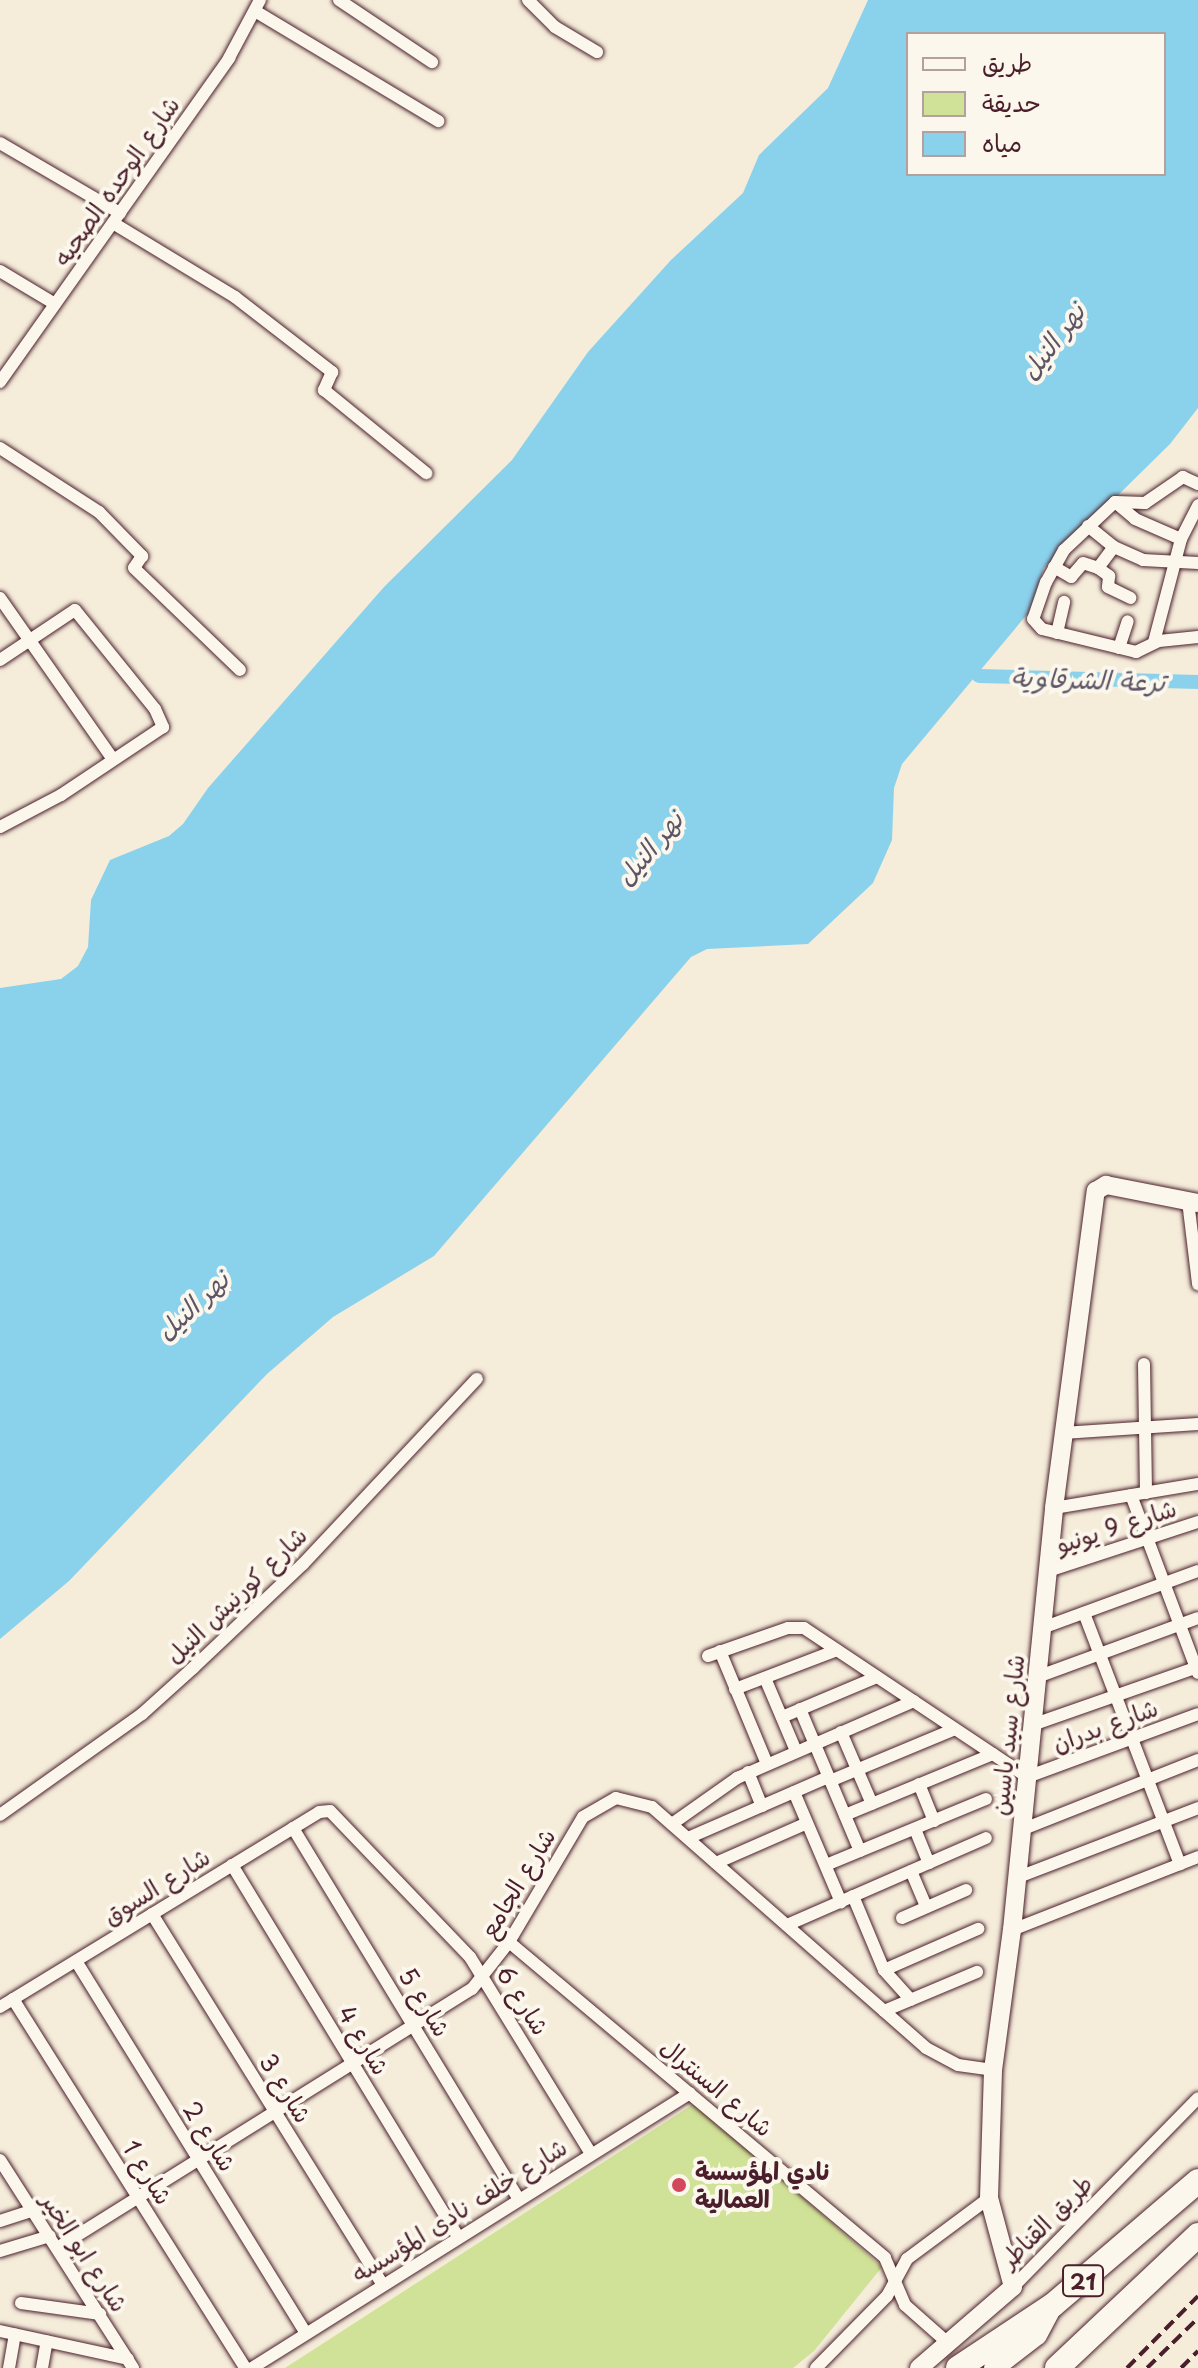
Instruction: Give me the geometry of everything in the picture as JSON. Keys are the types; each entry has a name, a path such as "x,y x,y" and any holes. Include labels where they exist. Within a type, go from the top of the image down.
{"highway":[{"name":"21","path":"958,2368 1053,2305 1198,2181"},
{"name":"21","path":"1057,2368 1198,2235"}],"main road":[{"path":"994,2368 1025,2348 1053,2305"}],"street":[{"path":"339,0 360,6 432,62"},
{"path":"528,0 555,27 597,52"},
{"path":"257,6 438,121"},
{"name":"شارع الوحده الصحيه","path":"0,382 229,58 257,6"},
{"path":"0,143 235,297 332,372 324,390 426,473"},
{"path":"0,271 55,304"},
{"path":"0,448 99,512 142,556 134,568 240,670"},
{"path":"1198,484 1179,477 1145,503 1115,502 1088,526 1054,567 1034,624 1057,633 1136,652 1154,642 1198,637"},
{"path":"1115,502 1158,532 1181,539"},
{"path":"1154,642 1181,539 1198,505"},
{"path":"1088,526 1114,547 1143,560 1174,565 1198,563"},
{"path":"1098,568 1114,547"},
{"path":"1054,567 1071,577 1083,563 1098,568 1109,576 1108,587 1131,598"},
{"path":"0,598 112,758"},
{"path":"1057,633 1064,602"},
{"path":"0,660 65,612 81,613 160,716 161,732 112,758 59,796 0,827"},
{"path":"1119,648 1128,621"},
{"name":"شارع سيد ياسين","path":"1013,2287 989,2198 993,2070 1012,1930 1063,1433 1099,1187 1193,1202"},
{"path":"1193,1202 1198,1284"},
{"path":"1144,1364 1146,1493"},
{"name":"شارع كورنيش النيل","path":"0,1815 129,1723 193,1668 303,1564 477,1379"},
{"path":"1063,1433 1198,1424"},
{"path":"1054,1508 1198,1484"},
{"path":"1032,1725 1197,1669 1131,1495"},
{"name":"شارع 9 يونيو","path":"1048,1571 1198,1522"},
{"path":"1042,1628 1198,1571"},
{"path":"1084,1613 1180,1864"},
{"path":"1037,1677 1198,1618"},
{"path":"767,1764 735,1689 714,1654 796,1626 1027,1777"},
{"path":"735,1689 837,1650"},
{"path":"782,1717 877,1677"},
{"path":"765,1678 796,1751"},
{"path":"672,1824 748,1772 914,1701"},
{"path":"800,1709 860,1851"},
{"name":"شارع بدران","path":"1027,1777 1198,1714"},
{"path":"688,1838 794,1792 857,1770 955,1729"},
{"path":"841,1732 872,1804"},
{"path":"845,1815 993,1754"},
{"path":"1021,1830 1198,1760"},
{"path":"748,1772 762,1806"},
{"path":"919,1784 934,1821"},
{"path":"794,1792 826,1865 884,1970 911,2000"},
{"name":"شارع الجامع","path":"57,2248 483,1979 592,1808 629,1798 652,1807 884,2011 942,2058 993,2070"},
{"path":"826,1865 986,1799"},
{"path":"1016,1878 1198,1808"},
{"name":"شارع السوق","path":"0,2007 324,1810 335,1814"},
{"name":"شارع 6","path":"335,1814 454,1938 483,1979 590,2152"},
{"path":"716,1863 807,1823"},
{"name":"شارع 5","path":"293,1828 518,2198"},
{"path":"915,1829 929,1863"},
{"path":"787,1925 986,1838"},
{"path":"1012,1930 1198,1857"},
{"name":"شارع 4","path":"232,1865 458,2237"},
{"path":"911,1871 926,1907"},
{"path":"902,1918 966,1890"},
{"name":"شارع 3","path":"152,1914 383,2285"},
{"path":"884,1970 978,1929"},
{"name":"شارع السنترال","path":"509,1942 885,2258 905,2305 948,2343"},
{"name":"شارع 2","path":"76,1961 306,2333"},
{"path":"884,2011 977,1972"},
{"name":"شارع 1","path":"13,1999 245,2368"},
{"name":"شارع خلف نادى المؤسسه","path":"252,2368 590,2152 690,2093"},
{"name":"طريق القناطر","path":"919,2368 1013,2287 1198,2098"},
{"name":"شارع ابو الخير","path":"0,2162 130,2364"},
{"path":"0,2190 15,2184"},
{"path":"816,2368 894,2284 907,2259 989,2198"},
{"path":"0,2221 33,2210"},
{"path":"0,2251 50,2236"},
{"path":"21,2303 100,2314"},
{"path":"0,2331 130,2364"},
{"path":"9,2368 15,2335"},
{"path":"42,2368 47,2341"}],"green space":[{"name":"نادي المؤسسة العمالية","path":"695,2103 882,2267 814,2351 793,2368 285,2368"}],"water":[{"name":"نهر النيل","path":"868,0 1198,0 1198,408 1170,444 1044,568 1029,612 902,764 894,788 892,840 873,883 808,944 707,949 691,957 434,1256 333,1317 267,1374 69,1581 0,1639 0,988 61,979 78,966 88,947 91,900 110,860 169,836 183,824 208,788 384,587 512,460 588,352 671,260 743,193 759,155 828,88"}],"waterway":[{"name":"ترعة الشرقاوية","path":"979,676 1198,682"}],"railway":[{"path":"1127,2368 1198,2296"},
{"path":"1147,2368 1198,2318"},
{"path":"1181,2368 1198,2351"}],"place":[{"name":"نادي المؤسسة العمالية","path":"679,2185"}]}
